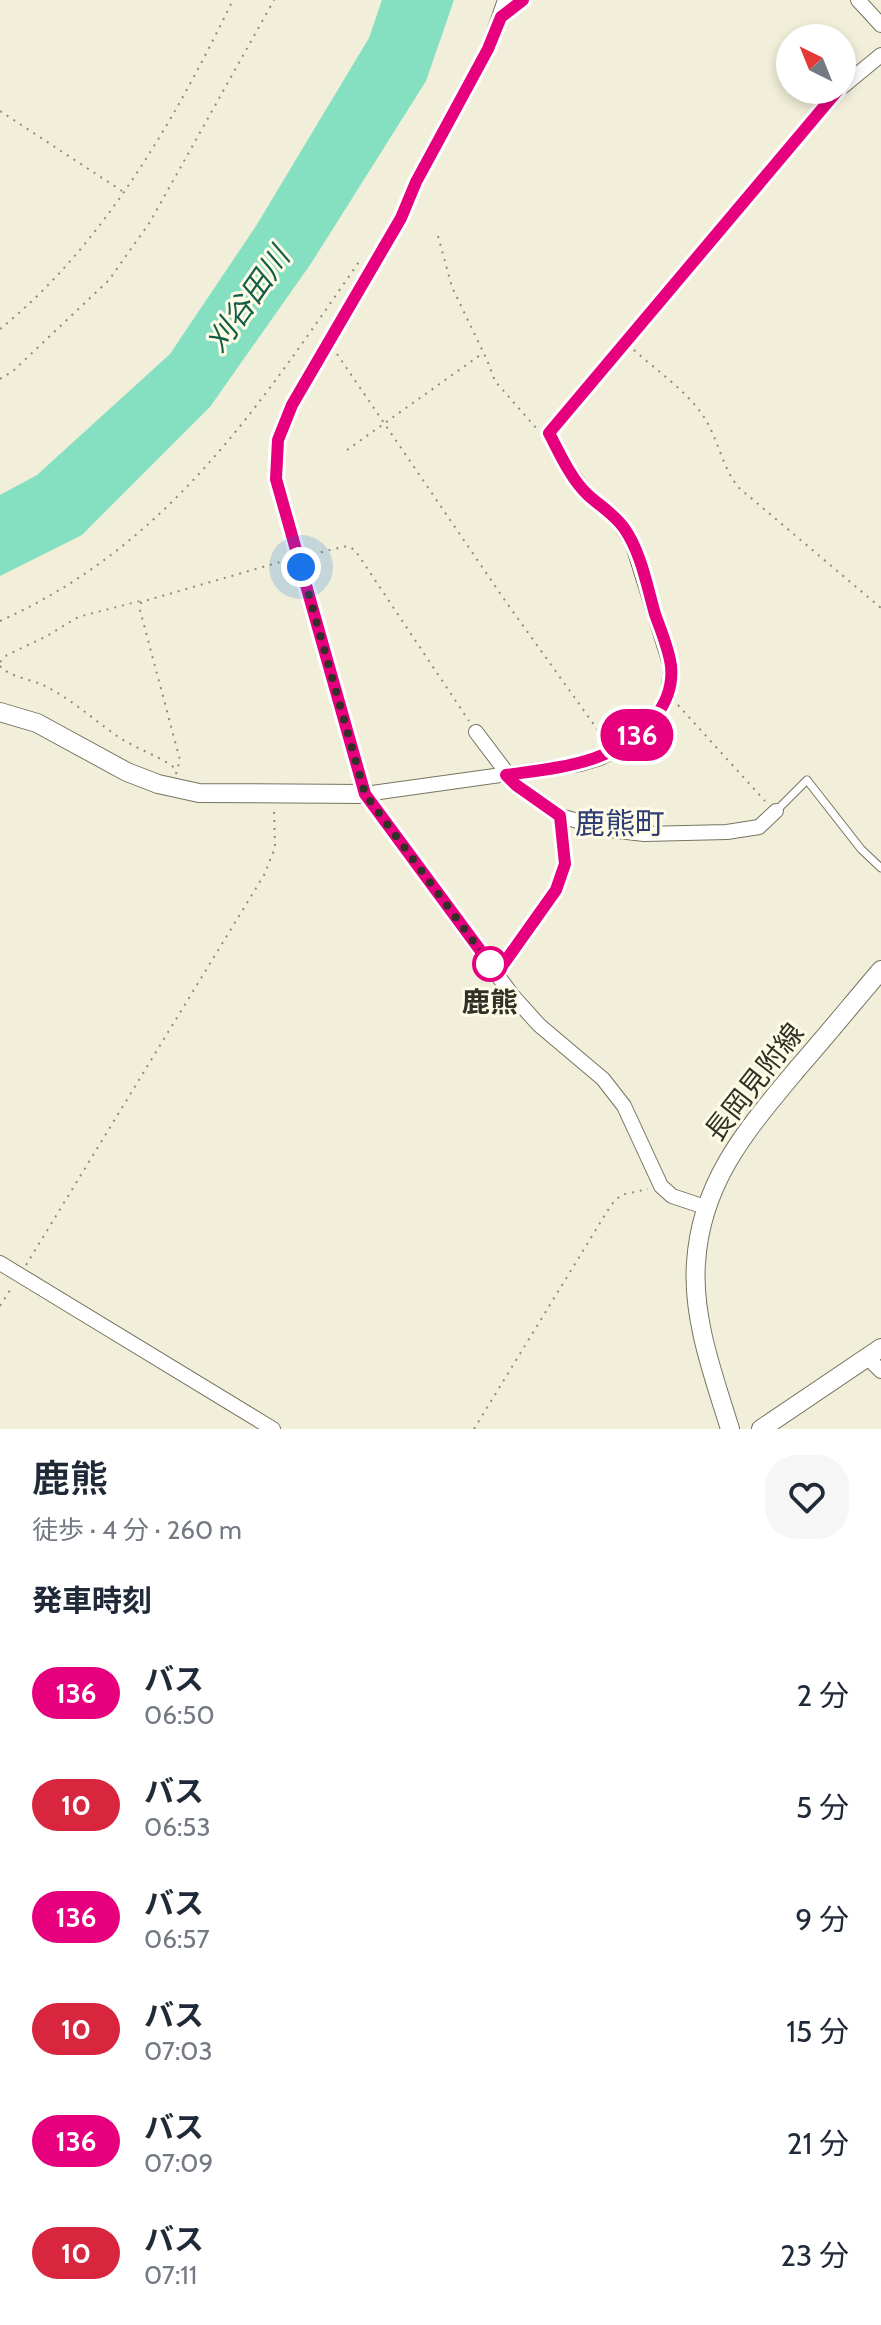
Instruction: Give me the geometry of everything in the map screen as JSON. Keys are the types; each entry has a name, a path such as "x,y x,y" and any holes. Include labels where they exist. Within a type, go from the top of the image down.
{"main road":[{"path":"0,712 37,723 127,772 175,779 199,793 365,794"},
{"name":"長岡見附線","path":"726,1427 697,1297 695,1265 705,1207 729,1158 752,1123 881,970"},
{"path":"761,1429 874,1352"}],"street":[{"path":"505,0 488,49 416,182 401,218 292,405 278,440 276,479 365,794 512,995 539,1025 603,1079 624,1106 661,1186 672,1196 705,1207"},
{"path":"501,17 523,0"},
{"path":"858,0 881,25"},
{"path":"856,75 881,55"},
{"path":"365,794 580,764 614,751 650,723 668,696 671,679 668,654 632,542 616,518 586,493 567,467 549,433 827,104"},
{"path":"476,732 516,785 560,816 610,830 644,834 747,829 759,827 776,811"},
{"path":"0,1263 273,1429"},
{"path":"874,1352 881,1371"}],"lane":[{"path":"776,811 807,780 861,849 881,868"},
{"path":"497,973 556,890 565,864 560,816"}],"path":[{"path":"0,329 64,269 100,228 191,86 233,0"},
{"path":"0,379 13,371 109,280 150,222 274,0"},
{"path":"0,111 123,192"},
{"path":"438,236 452,287 495,381 532,426 549,433"},
{"path":"0,621 54,594 98,566 139,534 172,502 219,454 254,412 360,260"},
{"path":"625,343 702,414 729,475 738,487 881,608"},
{"path":"329,344 506,602 614,751"},
{"path":"347,450 484,353"},
{"path":"175,779 164,760 120,738 44,685 6,673 0,664 7,655 78,617 347,546 355,550 476,732"},
{"path":"141,602 140,610 180,760 175,779"},
{"path":"668,696 776,811"},
{"path":"0,1306 264,875 275,848 273,795"},
{"path":"474,1429 611,1205 621,1195 661,1186"}],"water":[{"name":"刈谷田川","path":"382,0 454,0 426,81 312,262 210,407 82,535 0,576 0,495 37,475 170,354 256,226 369,38"}],"bus line":[{"name":"136","path":"523,0 501,17 488,49 416,182 401,218 292,405 278,440 276,458 276,479 365,794 497,973 556,890 565,864 560,816 506,775 580,764 614,751 638,735 660,711 668,696 671,679 668,654 632,542 616,518 586,493 567,467 549,433 826,104"}],"place":[{"name":"鹿熊","path":"490,964"}],"district":[{"name":"鹿熊町","path":"620,824"}],"route":[{"path":"301,567 365,794 490,964"}]}
